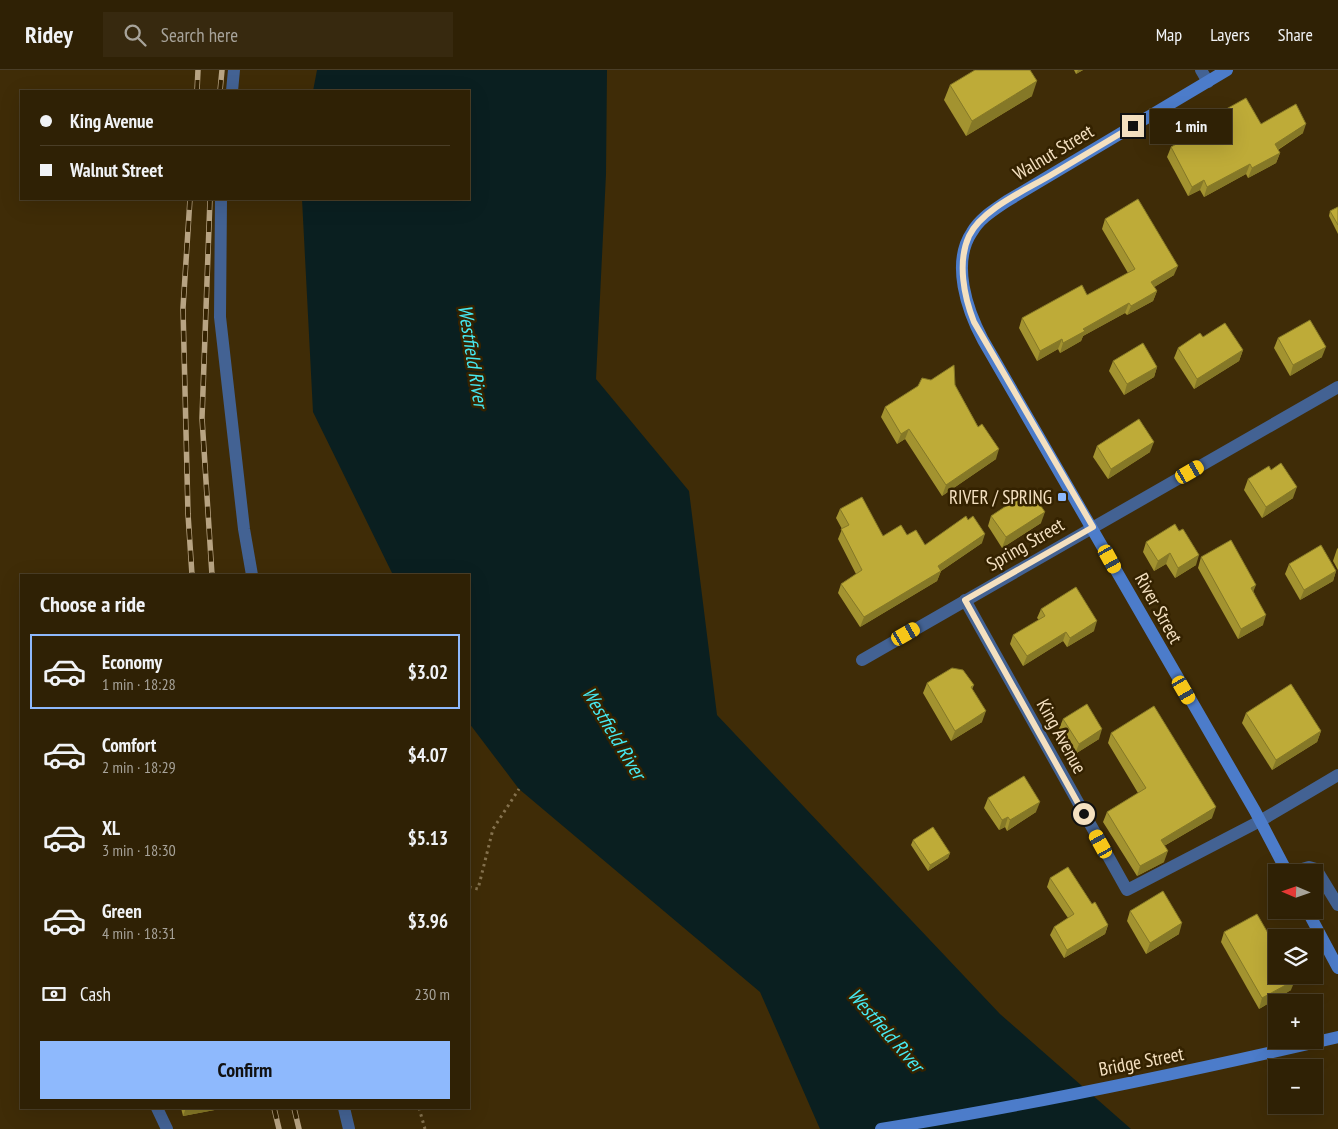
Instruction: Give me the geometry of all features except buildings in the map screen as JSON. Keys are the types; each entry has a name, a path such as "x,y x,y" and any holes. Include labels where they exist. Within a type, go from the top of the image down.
{"street":[{"path":"232,90 234,70"},
{"path":"1201,70 1208,82"},
{"name":"Walnut Street","path":"964,249 978,223 1001,205 1227,70"},
{"path":"221,200 220,317 244,529 252,574"},
{"name":"River Street","path":"964,249 965,289 974,322 1093,527 1283,864"},
{"name":"Spring Street","path":"862,660 1338,387"},
{"name":"King Avenue","path":"965,600 1127,890 1260,821"},
{"path":"1260,821 1338,775"},
{"path":"1323,880 1338,905"},
{"path":"1312,919 1338,968"},
{"name":"Bridge Street","path":"881,1129 950,1118 1208,1067 1338,1037"},
{"path":"157,1109 167,1129"},
{"path":"344,1109 349,1129"}],"path":[{"path":"470,887 478,890 493,829 519,789"},
{"path":"419,1109 425,1129"}],"water":[{"name":"Westfield River","path":"317,70 607,70 606,174 596,379 689,491 717,715 1000,1014 1131,1129 820,1129 760,992 519,789 470,724 470,574 393,574 313,412 302,200 470,200 470,90 313,90"}],"railway":[{"path":"197,90 198,70"},
{"path":"220,90 222,70"},
{"path":"190,200 183,308 188,514 192,574"},
{"path":"210,200 202,418 212,574"},
{"path":"274,1109 279,1129"},
{"path":"294,1109 299,1129"}],"place":[{"name":"RIVER / SPRING","path":"1062,497"}],"route":[{"path":"1084,814 965,600 1093,527 974,322 967,301 963,259 964,249 978,223 1007,201 1133,126"}]}
